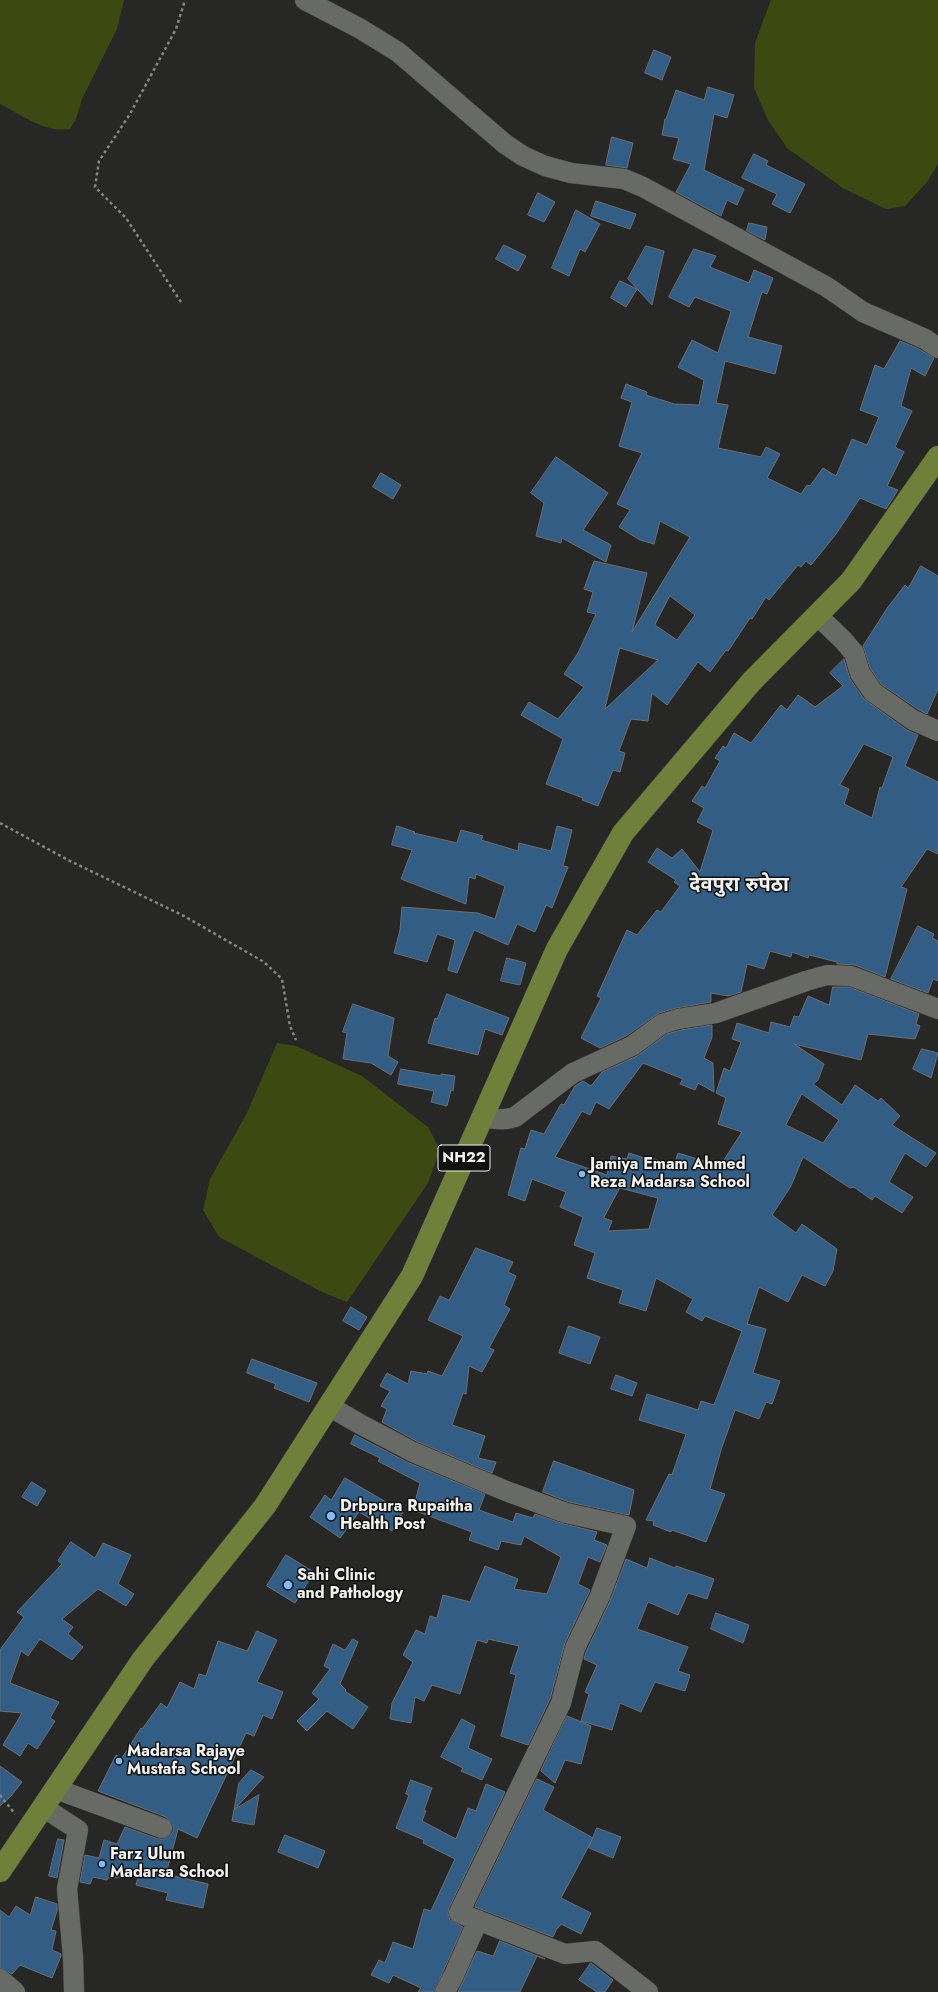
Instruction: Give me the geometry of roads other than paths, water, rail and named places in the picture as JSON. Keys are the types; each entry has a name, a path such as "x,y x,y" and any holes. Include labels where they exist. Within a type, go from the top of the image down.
{"main road":[{"name":"NH22","path":"0,1871 144,1660 265,1506 412,1276 557,949 622,833 752,681 851,581 938,457"}],"street":[{"path":"305,0 359,28 398,52 505,144 523,156 545,166 571,173 624,179 643,187 827,287 863,312 924,339 938,348"},
{"path":"817,615 854,653 860,673 873,692 913,720 938,731"},
{"path":"482,1117 507,1120 515,1117 573,1073 632,1046 662,1024 678,1018 716,1013 827,975 851,976 938,1009"},
{"path":"329,1406 413,1452 506,1491 566,1513 626,1526 600,1596 575,1648 561,1703 460,1913 565,1954 595,1951 648,1992"},
{"path":"56,1789 162,1828"},
{"path":"43,1807 78,1830 67,1889 73,1957 74,1992"},
{"path":"445,1992 478,1920"},
{"path":"0,1979 15,1992"}],"place":[{"name":"Jamiya Emam Ahmed Reza Madarsa School","path":"582,1174"},
{"name":"Drbpura Rupaitha Health Post","path":"331,1516"},
{"name":"Sahi Clinic and Pathology","path":"288,1585"},
{"name":"Madarsa Rajaye Mustafa School","path":"119,1761"},
{"name":"Farz Ulum Madarsa School","path":"102,1864"}],"district":[{"name":"देवपुरा रुपेठा","path":"739,886"}]}
